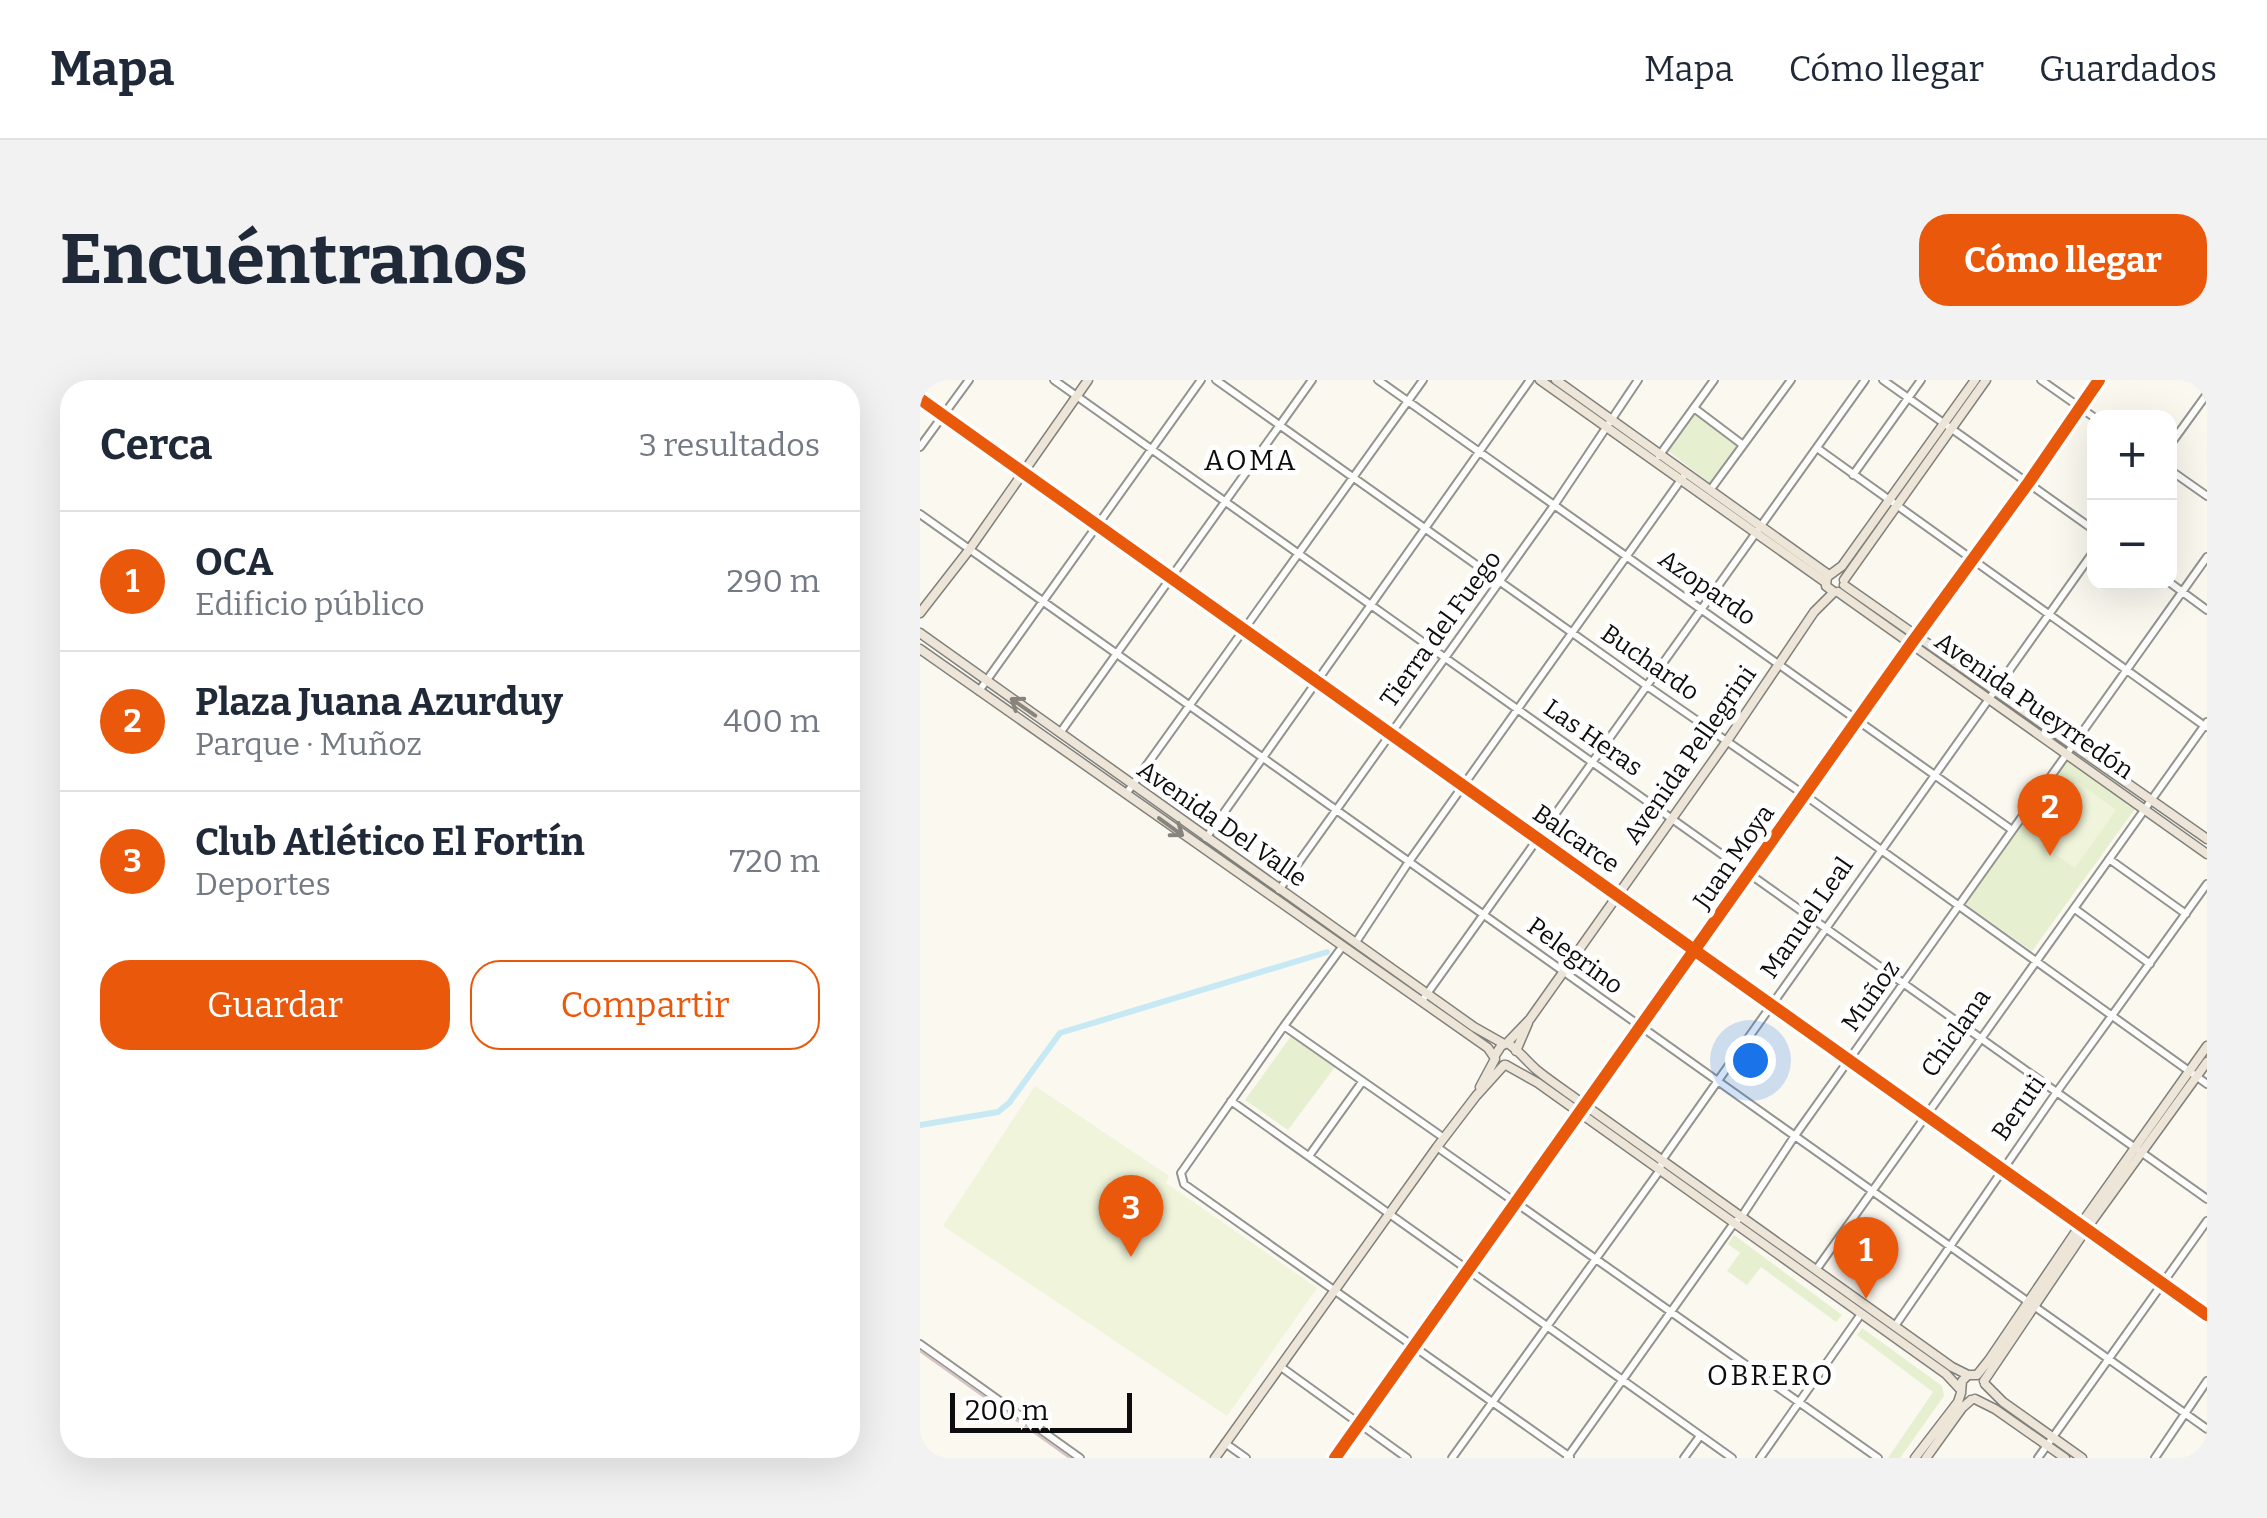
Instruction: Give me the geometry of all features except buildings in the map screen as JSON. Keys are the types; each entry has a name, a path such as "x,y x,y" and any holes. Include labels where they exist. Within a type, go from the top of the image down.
{"main road":[{"path":"920,613 1088,380"},
{"name":"Avenida Pueyrredón","path":"1540,380 1659,457 1990,699 2207,840"},
{"name":"Avenida Pueyrredón","path":"1556,380 1609,424"},
{"name":"Avenida Pellegrini","path":"1530,1019 1505,1043 1500,1062 1512,1061 1530,1019 1948,426 1976,380"},
{"name":"Avenida Pellegrini","path":"1948,426 1986,380"},
{"name":"Avenida Pueyrredón","path":"1684,475 1711,489 1758,528"},
{"name":"Avenida Del Valle","path":"920,633 1474,1027 1512,1045 1734,1223 1952,1368 1979,1379 2065,1458"},
{"name":"Avenida Pueyrredón","path":"1914,641 1996,690 2070,750"},
{"name":"Avenida Del Valle","path":"920,649 1422,1001 1488,1048 1500,1062 1742,1216 1861,1314 1946,1374 1973,1400 2082,1458"},
{"name":"Avenida Pueyrredón","path":"2148,804 2207,854"},
{"path":"1979,1379 2193,1074 2207,1046"},
{"path":"1215,1458 1500,1062"},
{"path":"2193,1074 2207,1062"},
{"path":"1916,1458 1954,1409 1962,1380 1979,1379"},
{"path":"1926,1458 1962,1408 1984,1392 1979,1379"}],"street":[{"path":"920,447 969,380"},
{"name":"Las Heras","path":"1054,380 2207,1198"},
{"path":"979,691 1202,380"},
{"name":"Buchardo","path":"1216,380 2207,1084"},
{"path":"1060,733 1312,380"},
{"name":"Azopardo","path":"1378,380 2012,830"},
{"path":"1126,794 1423,380"},
{"path":"1200,847 1530,380"},
{"name":"Tierra del Fuego","path":"1272,898 1500,581 1638,380"},
{"path":"1659,457 1714,380"},
{"path":"1711,489 1791,380"},
{"path":"1422,1001 1865,380"},
{"path":"1883,380 2087,525"},
{"path":"1853,475 1922,380"},
{"path":"2041,380 2087,413"},
{"name":"Juan Moya","path":"1336,1458 2099,380"},
{"path":"2177,435 2207,394"},
{"name":"Balcarce","path":"920,399 2207,1315"},
{"path":"1694,408 1743,445"},
{"path":"1816,448 2206,725"},
{"path":"1356,942 1684,475"},
{"path":"2177,475 2207,496"},
{"name":"Pelegrino","path":"920,514 2207,1429"},
{"name":"Muñoz","path":"1569,1457 2207,557"},
{"name":"Manuel Leal","path":"1452,1458 2087,560"},
{"path":"2177,588 2207,610"},
{"name":"Chiclana","path":"1814,1274 2206,725"},
{"path":"2109,859 2186,914"},
{"name":"Beruti","path":"1894,1326 2056,1092 2207,884"},
{"path":"2074,909 2150,964"},
{"path":"1342,948 1180,1173 1181,1179 1569,1457"},
{"path":"1284,1026 1444,1138"},
{"path":"1310,1156 1362,1082"},
{"path":"1231,1101 1732,1458"},
{"path":"1437,1147 1878,1458"},
{"path":"2038,1458 2207,1221"},
{"path":"1760,1458 1861,1314"},
{"path":"920,1344 1080,1458"},
{"path":"1280,1367 1408,1458"},
{"path":"2154,1458 2207,1381"},
{"path":"1684,1458 1700,1436"},
{"path":"1226,1443 1246,1458"}],"green space":[{"path":"1696,414 1738,444 1710,483 1668,451"},
{"path":"2067,760 2135,809 2032,951 1965,904"},
{"path":"2076,781 2116,810 2075,868 2035,840"},
{"path":"1291,1036 1335,1067 1288,1130 1245,1100"},
{"path":"1035,1086 1169,1176 1166,1183 1317,1288 1227,1416 943,1226"},
{"path":"1734,1235 1842,1315 1836,1322 1761,1267 1747,1285 1727,1271 1740,1253 1728,1244"},
{"path":"1862,1328 1942,1386 1944,1396 1900,1458 1888,1458 1933,1392 1857,1335"}],"waterway":[{"path":"920,1125 998,1112 1009,1103 1060,1033 1327,952"}],"railway":[{"path":"920,1351 1070,1458"}],"cycle path":[{"path":"1335,1458 2099,380"},
{"path":"920,399 2207,1315"}],"place":[{"name":"Plaza Juana Azurduy","path":"2050,856"},
{"name":"Club Atlético El Fortín","path":"1131,1257"},
{"name":"OCA","path":"1866,1299"}],"district":[{"name":"AOMA","path":"1251,460"},
{"name":"OBRERO","path":"1771,1375"}]}
